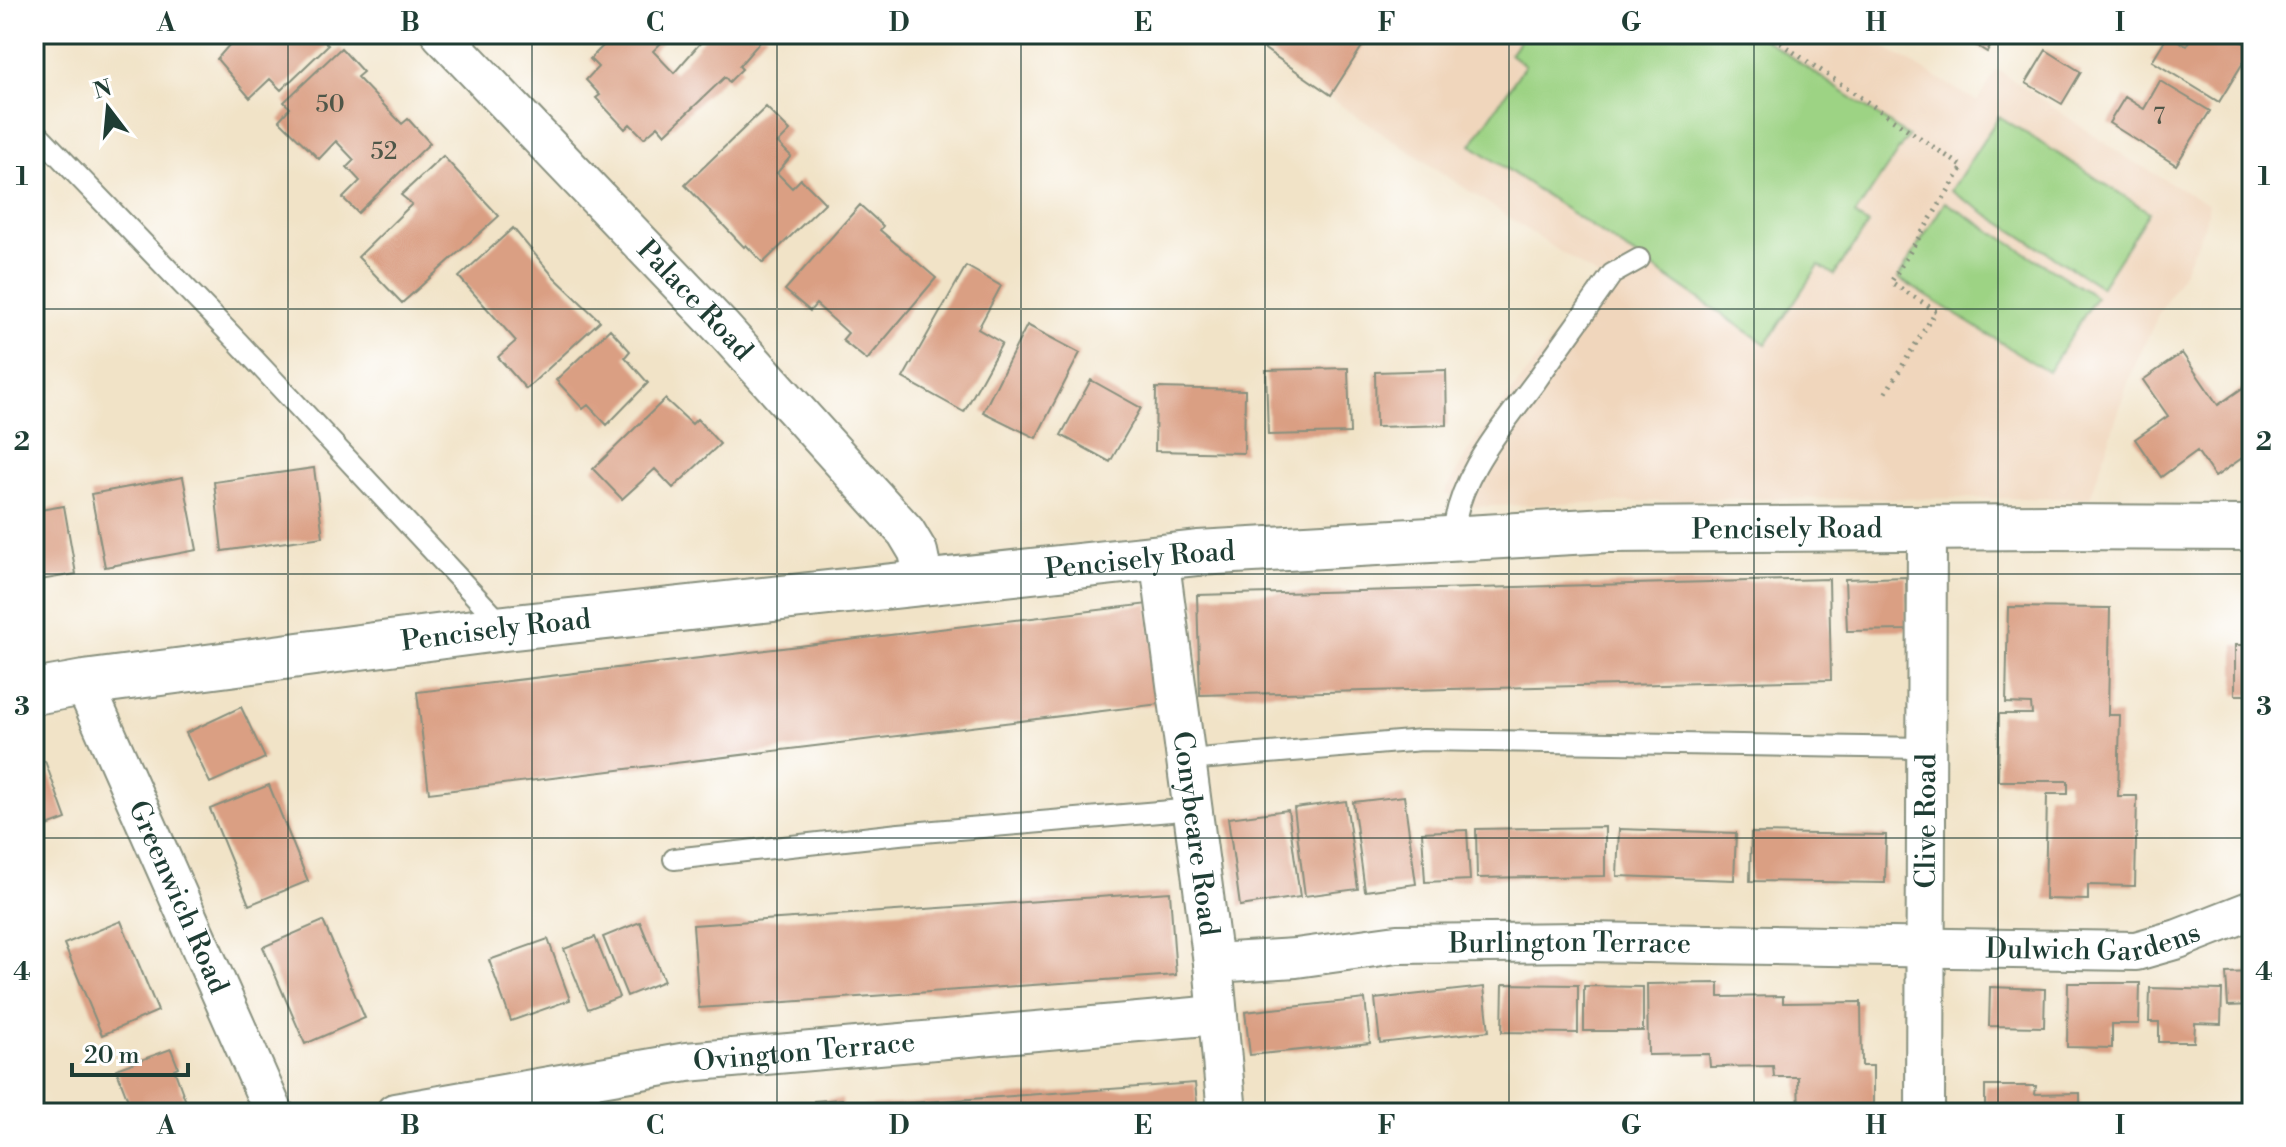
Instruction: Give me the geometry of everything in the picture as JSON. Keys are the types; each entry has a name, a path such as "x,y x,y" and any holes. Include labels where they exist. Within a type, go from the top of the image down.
{"main road":[{"name":"Pencisely Road","path":"34,692 505,628 1159,556 1608,530 2252,528"}],"street":[{"name":"Palace Road","path":"441,34 723,329 906,532 918,552 924,581"},
{"name":"Clive Road","path":"1925,1113 1927,528"},
{"name":"Conybeare Road","path":"1159,556 1213,963 1227,1113"},
{"name":"Greenwich Road","path":"84,683 274,1113"},
{"name":"Dulwich Gardens","path":"1927,948 2136,951 2178,939 2252,910"},
{"name":"Burlington Terrace","path":"1213,963 1296,958 1397,944 1582,942 1927,948"},
{"name":"Ovington Terrace","path":"395,1113 687,1062 1217,1015"}],"lane":[{"path":"34,130 505,628"},
{"path":"1453,538 1454,521 1473,470 1612,274 1639,259"},
{"path":"1188,760 1422,740 1925,748"},
{"path":"674,859 899,834 1194,809"}],"path":[{"path":"1767,34 1963,167 1891,282 1936,311 1885,394"}],"shaded area":[{"path":"1234,34 1862,34 1977,101 1997,69 2129,159 2208,204 2205,224 2130,377 2090,498 1724,499 1461,507 1460,498 1444,494 1470,448 1598,277"}],"green space":[{"path":"1524,34 1757,34 1908,136 1855,215 1868,225 1834,275 1819,265 1766,344 1471,145 1525,65 1510,54"},
{"path":"1999,116 2149,212 2101,287 1951,191"},
{"path":"1945,202 2096,297 2048,372 1898,278"}],"building":[{"path":"219,34 317,34 328,45 281,90 270,79 250,98 217,59 230,44"},
{"path":"615,34 670,34 653,51 674,73 708,34 767,34 729,82 725,77 665,134 658,126 644,138 630,124 625,129 596,98 600,95 586,80 598,67 590,59"},
{"path":"1243,34 1370,34 1331,95"},
{"path":"1958,34 1998,34 1987,52"},
{"path":"2194,34 2229,34 2252,48 2219,102 2152,61 2168,35 2187,46"},
{"path":"341,48 363,72 357,77 402,124 408,119 430,143 358,213 343,198 360,181 347,167 354,160 336,141 319,159 279,120 290,108 284,102"},
{"path":"2046,50 2081,72 2062,104 2026,83"},
{"path":"2160,81 2210,111 2176,165 2109,123 2125,97 2144,109"},
{"path":"766,107 790,131 778,143 791,156 777,173 792,188 801,179 825,203 763,263 685,185"},
{"path":"443,156 499,216 402,303 358,257 412,204 401,195"},
{"path":"860,205 883,226 880,230 936,278 867,360 842,340 848,333 816,304 810,311 785,290"},
{"path":"513,228 553,276 600,321 526,389 498,357 516,341 459,277"},
{"path":"966,266 1001,286 978,329 1002,343 964,412 903,378"},
{"path":"1027,325 1080,353 1036,438 983,412"},
{"path":"610,329 630,351 625,357 648,383 607,425 588,405 583,409 556,380"},
{"path":"2182,353 2218,405 2247,385 2252,392 2252,451 2215,477 2197,451 2161,477 2135,439 2168,416 2143,380"},
{"path":"1348,368 1350,433 1268,435 1266,370"},
{"path":"1446,370 1447,425 1376,427 1375,372"},
{"path":"1091,380 1141,408 1110,462 1061,435"},
{"path":"1156,388 1245,390 1244,453 1155,451"},
{"path":"665,399 692,424 697,419 720,444 673,488 655,469 622,499 593,469"},
{"path":"314,468 323,537 222,551 214,482"},
{"path":"183,477 197,550 105,567 91,494"},
{"path":"64,506 76,574 34,581 34,511"},
{"path":"1906,577 1907,630 1847,631 1845,579"},
{"path":"1829,579 1831,680 1200,695 1197,595"},
{"path":"1148,604 1160,704 429,793 417,692"},
{"path":"2008,607 2110,608 2108,715 2120,715 2118,796 2137,796 2135,886 2088,885 2088,900 2045,899 2047,794 2068,794 2068,781 1998,781 1999,714 2032,714 2031,704 2006,703"},
{"path":"2235,645 2252,645 2252,695 2235,695"},
{"path":"241,707 265,758 210,783 186,733"},
{"path":"45,761 66,819 42,828 37,815 34,816 34,765"},
{"path":"269,785 308,881 249,905 210,809"},
{"path":"1404,796 1416,884 1365,891 1353,802"},
{"path":"1346,801 1358,889 1305,896 1294,808"},
{"path":"1288,810 1300,897 1240,906 1228,818"},
{"path":"1605,827 1605,876 1477,878 1476,829"},
{"path":"1619,829 1736,833 1734,880 1617,876"},
{"path":"1467,830 1470,880 1425,882 1422,832"},
{"path":"1751,833 1886,835 1885,883 1750,881"},
{"path":"1170,892 1176,975 699,1008 693,925"},
{"path":"121,921 158,1011 102,1035 64,944"},
{"path":"323,921 365,1018 305,1044 263,947"},
{"path":"640,922 664,981 627,996 603,937"},
{"path":"595,937 619,997 588,1009 564,949"},
{"path":"548,939 570,1000 511,1021 489,960"},
{"path":"2252,972 2252,1005 2228,1006 2226,973"},
{"path":"1719,983 1719,997 1783,996 1783,1003 1861,1002 1862,1066 1873,1066 1873,1106 1853,1106 1853,1113 1799,1113 1798,1077 1774,1077 1773,1066 1710,1067 1709,1054 1648,1055 1647,984"},
{"path":"2068,983 2140,983 2139,1024 2112,1024 2112,1048 2067,1047"},
{"path":"1503,984 1578,985 1578,1033 1502,1032"},
{"path":"1584,986 1643,987 1643,1031 1584,1031"},
{"path":"1484,987 1489,1031 1380,1043 1375,999"},
{"path":"1990,987 2045,989 2044,1027 1989,1026"},
{"path":"2150,988 2222,990 2221,1024 2195,1023 2194,1042 2159,1042 2159,1022 2149,1022"},
{"path":"1365,999 1370,1043 1250,1055 1245,1012"},
{"path":"171,1049 178,1067 174,1069 190,1113 133,1113 116,1069"},
{"path":"1195,1083 1198,1113 815,1113 814,1101 842,1099 843,1108"},
{"path":"1985,1086 2036,1086 2035,1094 2080,1093 2080,1113 1985,1113"},
{"path":"803,1104 805,1113 749,1111"}]}
